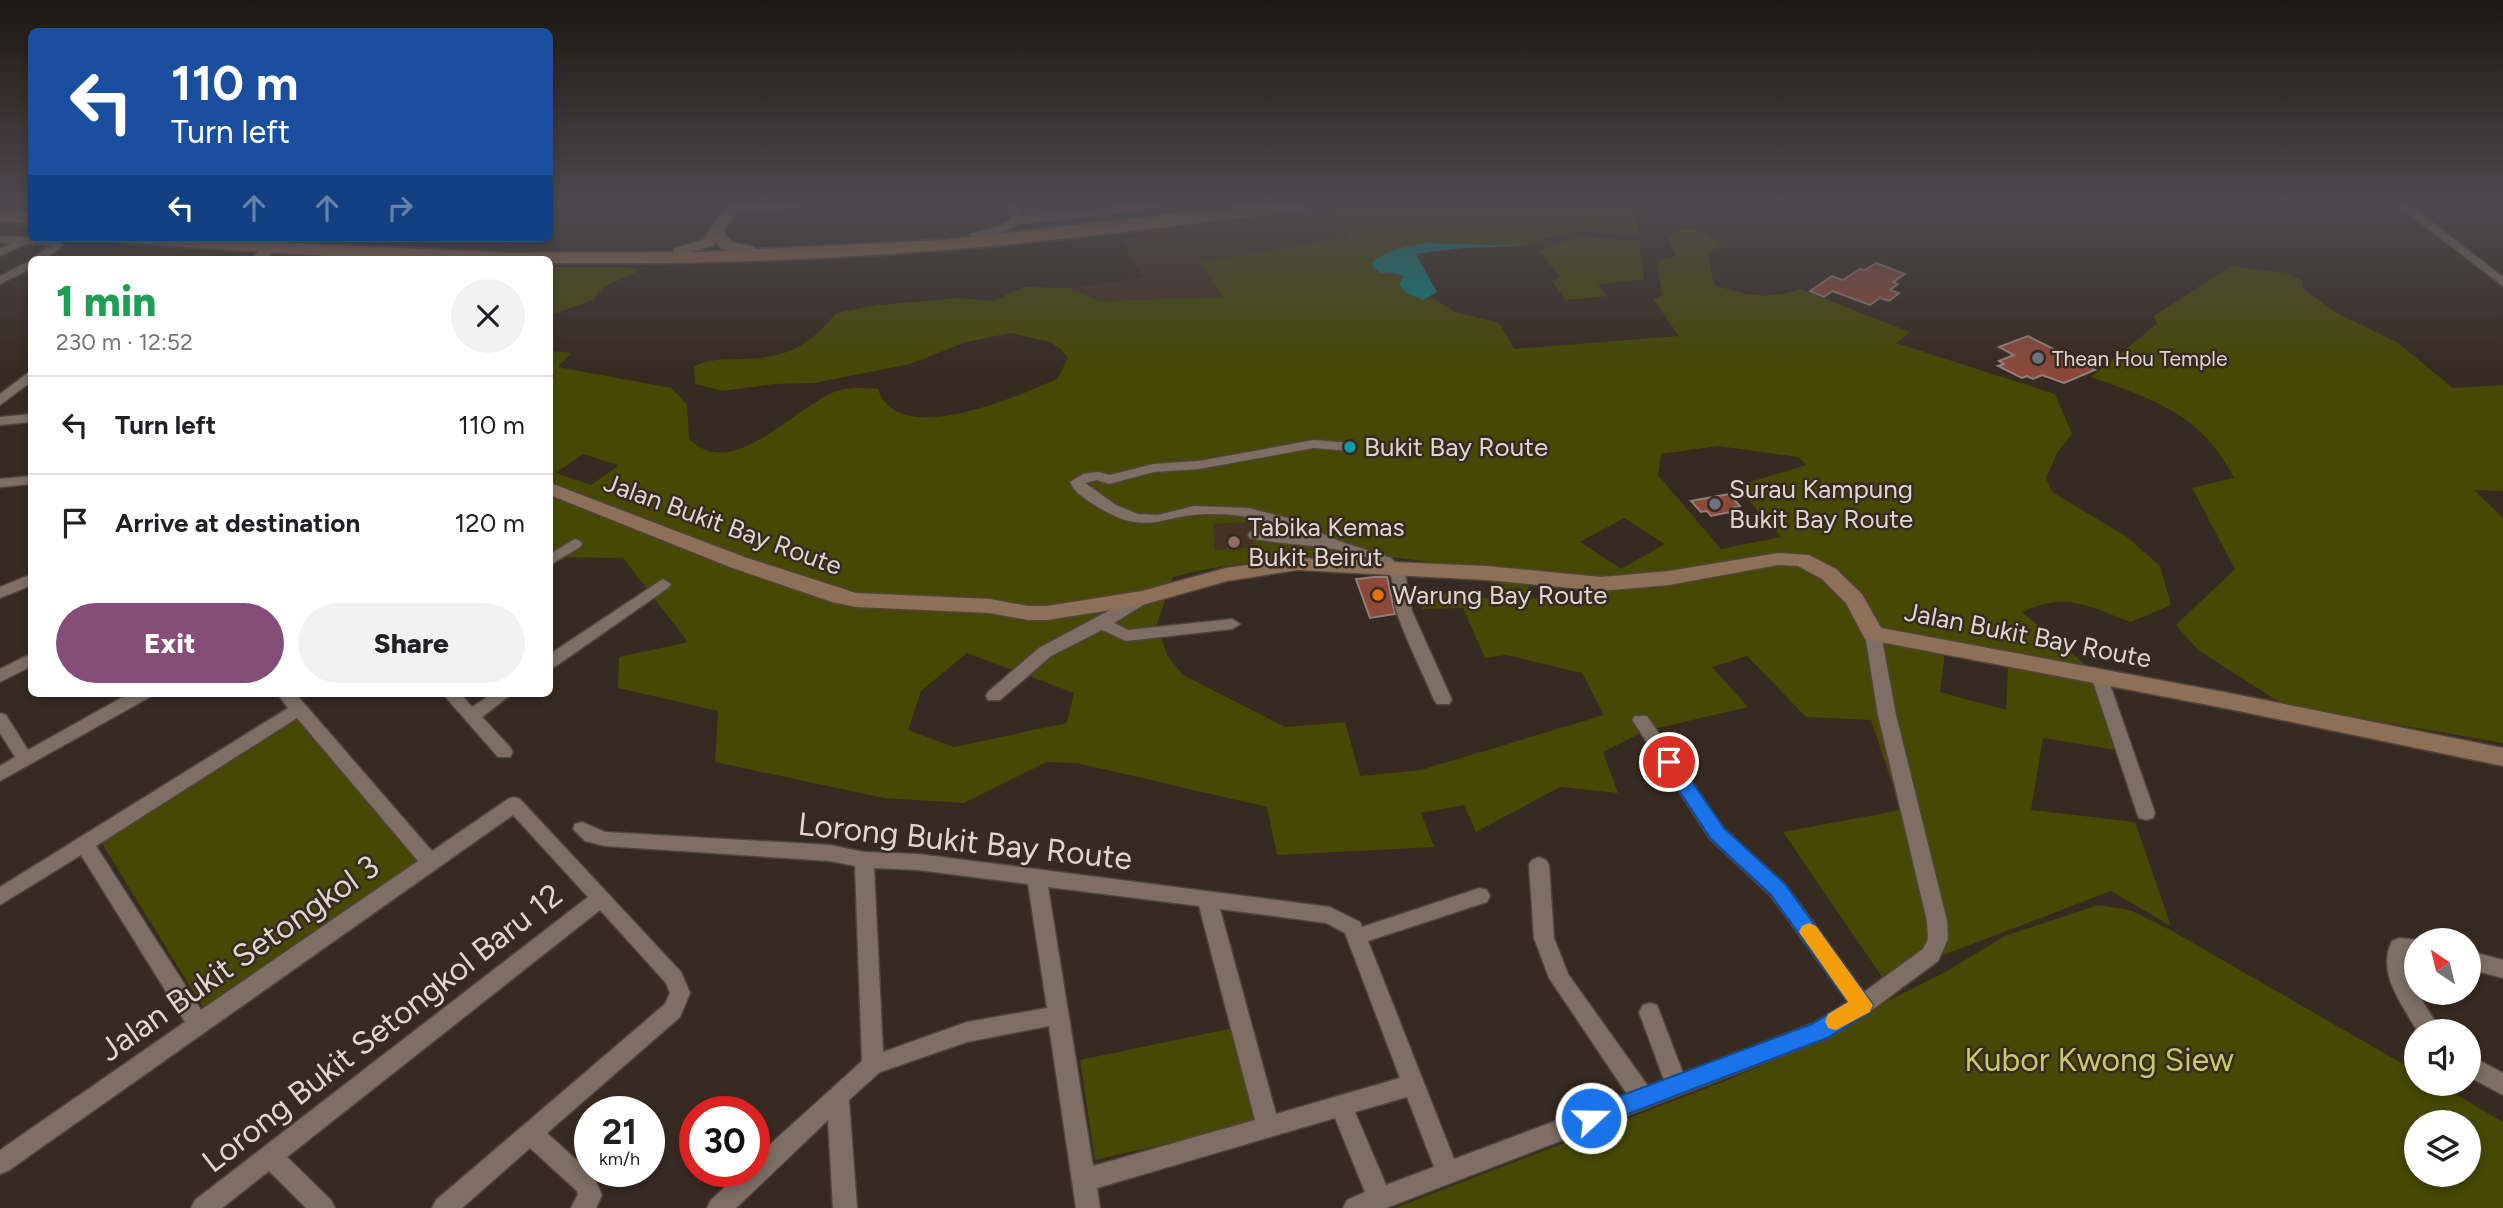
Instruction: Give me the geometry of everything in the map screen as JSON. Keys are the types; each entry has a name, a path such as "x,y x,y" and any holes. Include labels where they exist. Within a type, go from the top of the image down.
{"street":[{"path":"2474,260 2503,283"},
{"path":"0,281 28,265"},
{"path":"0,401 28,377"},
{"path":"0,421 28,418"},
{"path":"1333,544 1303,527 1263,514 1190,510 1146,520 1120,513 1079,487 1076,482 1098,476 1109,480 1153,468 1199,465 1314,444 1350,446"},
{"path":"0,483 28,480"},
{"name":"Jalan Bukit Bay Route","path":"553,490 810,590 856,600 990,606 1037,613 1142,598 1226,575 1297,564 1487,573 1601,584 1669,578 1778,559 1802,560 1816,566 1843,586 1855,599 1873,634 2503,757"},
{"path":"1255,535 1290,536 1333,544 1379,558 1394,568 1400,584 1404,610 1443,700"},
{"path":"553,558 575,544"},
{"path":"0,593 28,581"},
{"path":"553,660 663,584"},
{"path":"994,696 1045,652 1102,623 1142,598"},
{"path":"1102,623 1126,636 1232,624"},
{"path":"1355,1208 1819,1031 1862,1005 1931,955 1938,939 1937,921 1887,715 1873,634"},
{"path":"0,676 28,661"},
{"path":"2099,676 2146,813"},
{"path":"0,774 137,697"},
{"path":"288,697 431,863"},
{"path":"454,697 504,752"},
{"path":"471,716 499,697"},
{"path":"0,897 299,709"},
{"path":"0,719 25,759"},
{"path":"1642,720 1717,834 1778,890 1862,1005"},
{"name":"Jalan Bukit Setongkol 3","path":"0,1163 514,804 601,898"},
{"name":"Lorong Bukit Bay Route","path":"582,829 592,836 605,839 830,853 864,860 918,862 1208,898 1330,915 1349,929"},
{"path":"85,845 200,1025"},
{"path":"864,860 873,1065"},
{"path":"1539,864 1544,938 1559,978 1643,1098"},
{"path":"1037,877 1088,1208"},
{"path":"1448,1173 1349,929 1480,896"},
{"path":"444,1208 673,1010 680,993 674,978 601,898"},
{"name":"Lorong Bukit Setongkol Baru 12","path":"202,1208 601,898"},
{"path":"1208,898 1268,1126"},
{"path":"2404,947 2399,947 2396,954 2397,973 2404,986"},
{"path":"2482,963 2503,969"},
{"path":"1650,1012 1677,1085"},
{"path":"719,1208 873,1065 967,1032 1058,1016"},
{"path":"2481,1072 2503,1085"},
{"path":"1084,1180 1413,1085"},
{"path":"838,1096 845,1208"},
{"path":"1341,1106 1380,1199"},
{"path":"531,1133 585,1183 590,1195 583,1208"},
{"path":"270,1156 323,1208"}],"shaded area":[{"path":"1133,260 1217,260 1202,263 1224,297 1101,301 1069,288 1143,278"},
{"name":"Tabika Kemas Bukit Beirut","path":"1250,522 1254,549 1215,551 1212,524"}],"green space":[{"path":"1378,260 1386,272 1404,276 1407,293 1423,300 1431,297 1455,312 1499,323 1514,349 1679,336 1654,300 1662,295 1657,261 1710,260 1714,285 1737,292 1767,296 1800,289 1910,332 1896,343 2055,394 2072,434 2057,453 2046,478 2052,492 2127,537 2160,566 2171,605 2131,622 2077,603 2052,602 2022,612 2099,676 2124,751 2043,738 2031,810 2135,822 2171,926 2111,891 1938,957 1889,987 1783,832 1901,810 1871,720 1806,717 1747,656 1712,667 1748,707 1645,731 1603,752 1618,793 1560,787 1476,832 1464,805 1421,813 1434,847 1277,855 1267,807 1077,763 1047,762 964,803 884,798 715,762 718,711 618,688 619,657 688,642 623,558 553,557 553,351 571,353 558,367 671,388 687,404 689,439 707,450 726,452 745,447 840,390 878,389 890,407 909,416 933,417 988,406 1057,379 1068,358 1050,342 1011,333 966,342 910,364 814,383 775,384 722,391 695,384 694,367 700,364 784,353 806,342 836,313 879,305 959,298 993,301 1024,287 1069,288 1101,301 1223,297 1201,262","holes":["1718,446 1798,457 1807,465 1736,486 1781,537 1721,549 1658,475 1661,454","583,454 618,465 591,485 556,473","1624,518 1665,544 1621,569 1580,542","1250,522 1254,548 1215,550 1213,524","1391,557 1494,570 1488,598 1417,590 1422,609 1463,608 1485,658 1506,655 1582,673 1604,715 1421,770 1360,776 1345,722 1285,727 1183,675 1167,655 1157,624 1173,577 1254,562","1529,581 1581,589 1579,606 1527,597","1945,652 2008,668 2006,710 1940,692","967,653 1074,693 1067,723 954,747 908,730 921,691"]},
{"path":"1547,260 1642,260 1644,279 1598,284 1607,296 1566,300 1552,281 1560,277"},
{"path":"2231,266 2288,273 2302,281 2302,288 2335,312 2398,343 2453,388 2503,385 2503,491 2474,490 2503,518 2503,743 2284,705 2198,650 2176,625 2235,569 2192,488 2234,478 2207,438 2191,424 2155,402 2091,377 2157,324 2154,316"},
{"path":"553,267 629,267 639,271 603,287 593,300 553,314"},
{"path":"308,706 441,860 211,1020 98,837"},
{"name":"Kubor Kwong Siew","path":"2098,905 2130,910 2172,931 2404,1065 2404,1096 2458,1096 2503,1122 2503,1208 1395,1208 1720,1083 1827,1038 1872,1009 1947,971 2005,936"},
{"path":"1233,1028 1257,1123 1095,1160 1080,1060"}],"water":[{"path":"1375,260 1420,260 1437,292 1423,300 1407,293 1399,285 1404,276 1381,273 1372,263"}],"building":[{"path":"1876,263 1905,274 1893,282 1898,284 1890,290 1899,293 1889,301 1880,298 1870,305 1832,291 1824,297 1810,291 1832,276 1843,280"},
{"name":"Thean Hou Temple","path":"2028,336 2095,370 2064,383 2042,375 2033,379 2027,376 2022,378 1998,366 2004,364 1999,361 2014,355 1999,347"},
{"name":"Surau Kampung Bukit Bay Route","path":"1729,494 1740,506 1733,508 1736,511 1711,516 1707,511 1701,512 1691,501"},
{"name":"Warung Bay Route","path":"1387,577 1395,614 1370,618 1356,579"}],"slow traffic":[{"path":"1809,932 1862,1005 1836,1021"}],"place":[{"name":"Thean Hou Temple","path":"2038,358"},
{"name":"Bukit Bay Route","path":"1350,447"},
{"name":"Surau Kampung Bukit Bay Route","path":"1715,504"},
{"name":"Tabika Kemas Bukit Beirut","path":"1234,542"},
{"name":"Warung Bay Route","path":"1378,595"}],"route":[{"path":"1591,1118 1819,1031 1862,1005 1778,890 1717,834 1669,762"}]}
